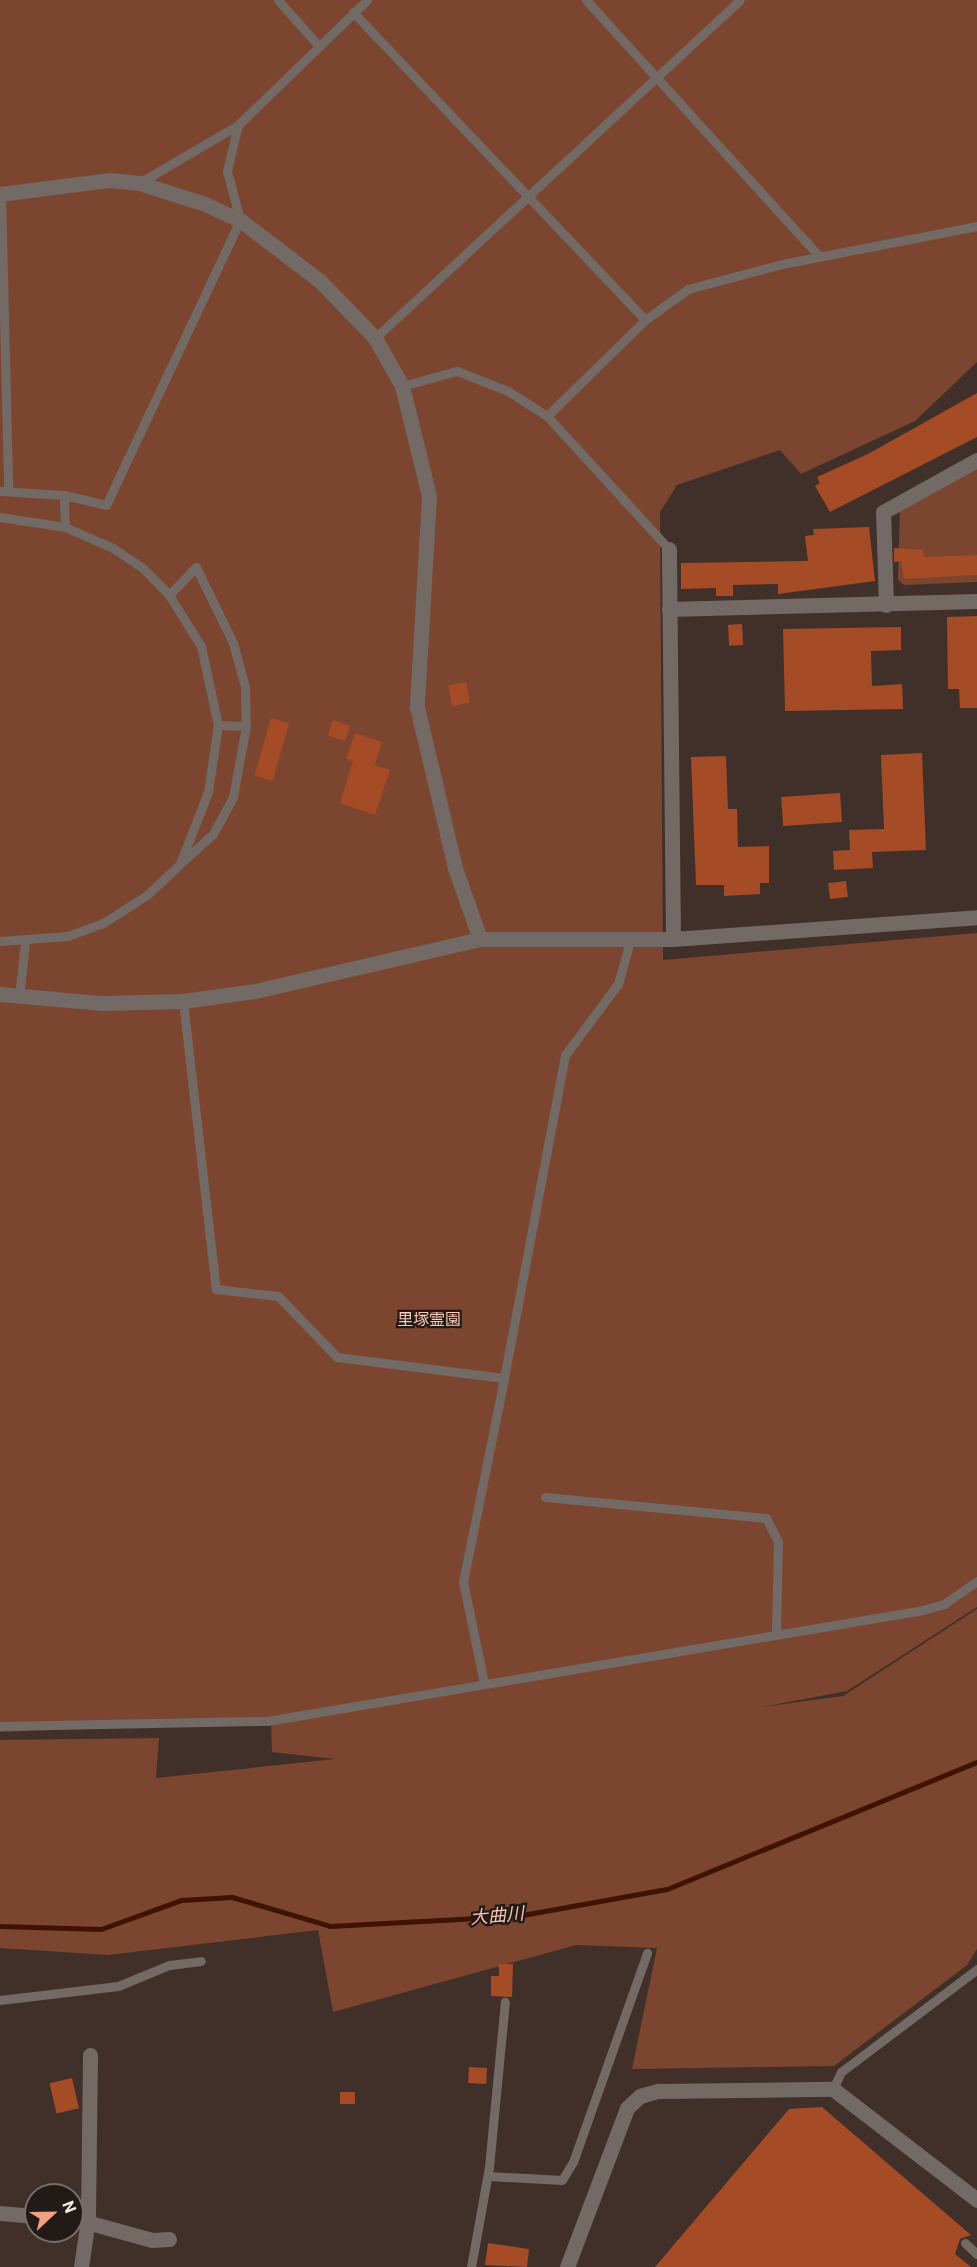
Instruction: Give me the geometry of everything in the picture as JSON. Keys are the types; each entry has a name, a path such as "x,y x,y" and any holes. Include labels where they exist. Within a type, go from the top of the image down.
{"street":[{"path":"0,193 73,182 139,183 240,220 320,281 375,338 402,386 429,496 417,707 455,868 480,939"},
{"path":"885,604 883,512 977,460"},
{"path":"669,549 673,939"},
{"path":"669,609 977,601"},
{"path":"0,994 19,997 183,1001 255,991 480,939 630,941 977,917"},
{"path":"81,2267 88,2219 90,2055"},
{"path":"567,2267 627,2108 640,2096 658,2091 832,2088 977,2200"},
{"path":"0,2213 24,2215"},
{"path":"84,2219 152,2240 170,2239"}],"lane":[{"path":"278,0 318,45"},
{"path":"139,183 238,125 367,0"},
{"path":"586,0 819,256"},
{"path":"375,338 740,0"},
{"path":"354,12 526,198 645,320"},
{"path":"0,193 4,490 64,495 106,505 240,220 227,171 238,125"},
{"path":"547,416 645,320 688,289 819,256 977,226"},
{"path":"402,386 457,372 508,391 547,416 669,549"},
{"path":"64,495 64,526"},
{"path":"0,517 64,526 113,548 169,595 201,646 218,725 208,792 180,864"},
{"path":"0,941 25,943 68,936 103,923 147,895 213,834 233,797 246,726 244,687 233,643 196,567 169,595"},
{"path":"218,725 246,726"},
{"path":"484,1683 463,1582 565,1055 618,984 630,941"},
{"path":"19,997 25,943"},
{"path":"183,1001 216,1288 278,1296 338,1357 504,1378"},
{"path":"545,1497 766,1518 778,1542 776,1633"},
{"path":"0,1726 267,1721 776,1633 923,1610 944,1604 977,1581"},
{"path":"488,2176 562,2180 573,2162 646,1953"},
{"path":"0,2000 118,1986 170,1965 201,1961"},
{"path":"832,2088 841,2072 977,1970"},
{"path":"471,2267 488,2176 505,2002"},
{"path":"964,2243 977,2254"}],"green space":[{"name":"里塚霊園","path":"0,0 977,0 977,362 915,421 801,474 780,450 677,485 660,512 663,960 977,933 977,1607 847,1691 762,1707 843,1696 977,1609 977,1949 967,1965 834,2066 632,2069 657,1948 576,1945 333,2012 318,1930 108,1955 0,1948 0,1740 159,1738 156,1778 335,1759 272,1752 271,1722 0,1732"},
{"path":"977,468 977,582 904,585 898,580 900,509"}],"building":[{"path":"977,393 977,437 830,512 815,486 820,483 817,477 868,454"},
{"path":"869,527 875,581 778,594 778,584 733,585 733,596 716,596 716,588 681,589 681,563 808,561 805,536 814,535 813,529"},
{"path":"894,548 923,550 924,557 977,555 977,575 904,579 901,561 894,562"},
{"path":"977,616 977,708 960,708 959,689 948,689 947,617"},
{"path":"742,624 743,645 729,646 728,625"},
{"path":"901,627 901,650 871,651 872,686 902,684 903,709 785,711 783,629"},
{"path":"466,682 470,703 452,706 448,685"},
{"path":"271,718 289,723 273,781 254,776"},
{"path":"333,720 350,726 345,741 328,735"},
{"path":"355,733 382,742 375,765 390,770 375,815 340,803 353,761 346,759"},
{"path":"922,753 926,850 872,852 873,868 834,870 833,851 850,850 849,830 884,829 881,755"},
{"path":"726,756 728,809 737,809 738,847 769,846 769,883 760,883 760,894 724,896 724,885 696,885 691,757"},
{"path":"840,793 842,822 783,826 781,797"},
{"path":"846,881 848,897 830,899 828,883"},
{"path":"499,1964 513,1964 512,1997 491,1996 491,1976 499,1976"},
{"path":"469,2067 487,2068 486,2084 468,2083"},
{"path":"72,2078 79,2108 57,2113 50,2083"},
{"path":"340,2092 355,2092 355,2104 340,2104"},
{"path":"822,2107 971,2235 960,2239 955,2254 971,2267 655,2267 789,2109"},
{"path":"488,2243 529,2249 527,2267 485,2265"}],"waterway":[{"name":"大曲川","path":"0,1926 101,1929 181,1900 232,1897 330,1926 517,1916 667,1889 977,1762"}]}
